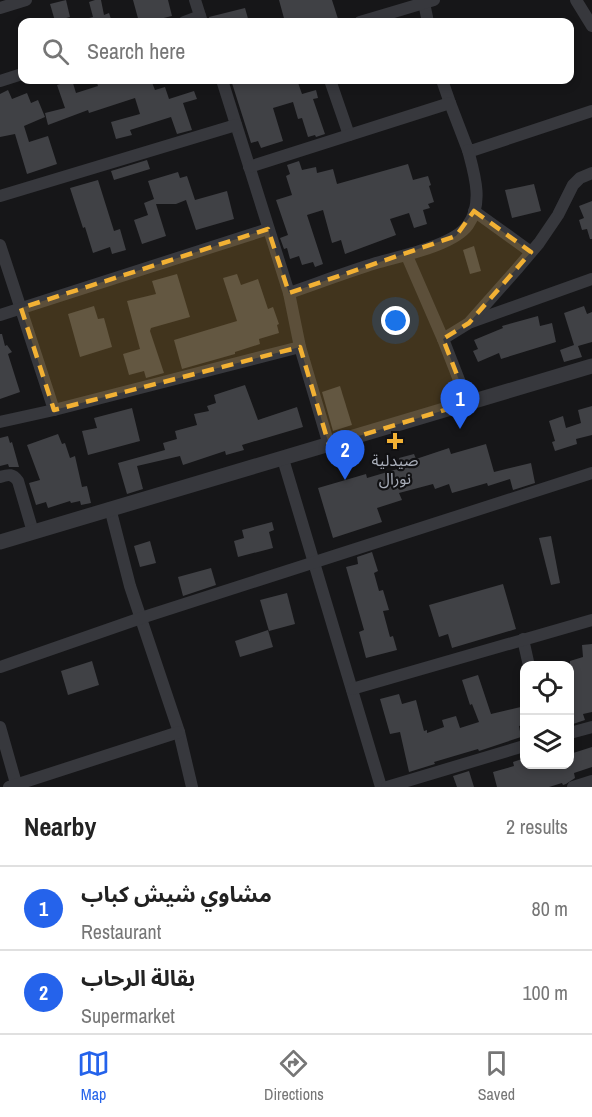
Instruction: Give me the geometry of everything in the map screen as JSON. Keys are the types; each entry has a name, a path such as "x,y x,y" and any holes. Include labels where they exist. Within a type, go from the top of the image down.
{"street":[{"path":"0,8 26,0"},
{"path":"195,0 201,18"},
{"path":"576,0 591,23"},
{"path":"374,18 429,2 428,18"},
{"path":"0,81 18,75"},
{"path":"223,84 289,293 300,347 329,445"},
{"path":"331,84 349,135"},
{"path":"289,293 378,262 407,256 456,236 468,225 477,195 475,178 468,150 443,84"},
{"path":"249,167 450,103"},
{"path":"468,150 474,150 592,111"},
{"path":"0,196 236,125"},
{"path":"469,322 531,252 558,215 573,185 580,178 592,173"},
{"path":"474,211 531,252"},
{"path":"0,315 268,229"},
{"path":"0,245 54,410"},
{"path":"407,256 468,403"},
{"path":"443,339 469,322 592,279"},
{"path":"0,422 300,347"},
{"path":"0,542 592,366"},
{"path":"283,459 381,787"},
{"path":"0,667 314,561 592,473"},
{"path":"0,477 8,474 15,476 33,532"},
{"path":"110,508 130,586 179,732 192,787"},
{"path":"352,688 592,621"},
{"path":"523,639 529,661"},
{"path":"0,727 14,786 179,732"},
{"path":"574,732 592,727"},
{"path":"387,787 520,747"},
{"path":"573,787 592,781"}],"highlighted area":[{"path":"474,211 531,252 469,323 443,339 468,403 329,445 300,347 54,410 21,308 268,229 289,293 456,236"}],"building":[{"path":"66,0 70,17 54,18 50,4"},
{"path":"101,0 104,15 109,13 111,18 89,18 93,17 89,2"},
{"path":"133,0 168,0 172,16 138,18"},
{"path":"279,0 332,0 338,18 284,18"},
{"path":"245,8 248,18 209,18"},
{"path":"73,84 76,93 98,86 97,84 153,84 155,90 165,87 169,99 194,91 197,99 183,103 192,130 177,134 171,117 130,130 132,135 116,139 111,122 140,114 135,98 89,113 88,110 48,125 45,113 65,108 57,85"},
{"path":"232,84 298,84 302,94 316,90 318,98 313,99 325,134 308,137 302,118 298,119 293,102 273,108 283,141 261,148 258,141 251,143"},
{"path":"8,90 12,99 27,93 31,103 38,100 45,117 24,126 29,142 48,136 57,164 27,174 15,134 0,137 0,94"},
{"path":"147,160 150,169 114,180 111,171"},
{"path":"299,161 302,170 316,167 317,173 333,169 337,184 408,164 413,180 428,176 431,185 429,186 434,202 428,204 430,208 423,210 427,224 414,228 409,213 390,219 396,235 345,254 341,240 332,243 323,210 307,215 323,264 315,267 313,262 302,265 299,256 290,259 287,248 284,249 280,238 288,235 276,200 292,195 286,176 290,174 287,165"},
{"path":"178,172 180,178 187,176 195,200 227,191 234,219 196,230 186,200 176,204 156,204 166,236 142,244 134,220 148,215 144,203 154,199 148,181"},
{"path":"98,180 114,231 120,229 126,250 112,254 110,247 93,253 85,227 83,228 70,188"},
{"path":"534,184 541,211 512,218 505,190"},
{"path":"592,201 592,239 590,239 587,229 582,230 579,220 584,218 579,206"},
{"path":"474,246 481,271 470,274 463,250"},
{"path":"177,274 190,317 151,328 150,331 164,373 146,378 144,371 129,375 123,354 140,349 127,301 156,294 152,281"},
{"path":"237,274 241,285 258,279 268,309 273,307 279,324 277,325 279,333 259,339 260,344 235,352 235,354 182,369 174,340 237,321 223,278"},
{"path":"94,306 98,319 104,318 112,347 80,357 68,314"},
{"path":"584,306 587,314 592,312 592,342 578,346 582,357 564,362 560,350 574,345 564,313"},
{"path":"538,316 540,326 552,323 556,342 501,359 499,353 478,362 473,351 478,349 474,340 503,328 502,326"},
{"path":"0,334 2,334 5,346 7,345 12,352 8,354 20,392 0,399"},
{"path":"245,385 258,420 297,407 303,427 242,445 244,450 226,455 225,451 183,465 180,456 137,466 143,489 127,494 118,463 165,450 163,443 177,439 175,431 197,425 194,414 209,411 207,406 216,403 214,395"},
{"path":"340,386 352,425 333,431 322,392"},
{"path":"592,406 592,435 576,439 577,444 555,451 552,442 555,441 549,421 563,416 566,428 581,423 578,410"},
{"path":"132,408 140,441 88,455 82,431 97,428 94,418"},
{"path":"58,434 62,444 65,443 70,458 75,456 82,487 87,486 91,503 81,505 80,501 71,503 70,501 48,508 46,502 36,505 29,483 40,480 27,445"},
{"path":"8,436 19,467 9,467 8,464 0,466 0,438"},
{"path":"486,444 494,472 531,463 535,483 513,490 510,479 452,493 449,484 435,489 433,484 399,493 402,500 377,508 382,522 333,538 318,488 366,474 367,478 401,468 399,458 414,454 416,459 449,448 451,454"},
{"path":"272,522 274,530 269,532 273,548 238,557 234,541 244,538 242,530"},
{"path":"551,536 560,583 551,585 539,538"},
{"path":"150,541 156,563 140,567 134,546"},
{"path":"372,552 378,571 374,573 379,591 383,590 389,610 383,611 390,637 393,636 397,650 366,658 359,632 364,630 346,567 358,564 357,557"},
{"path":"211,568 216,585 183,596 178,577"},
{"path":"503,584 516,629 452,648 448,634 439,637 429,605"},
{"path":"287,593 295,624 269,631 260,600"},
{"path":"268,630 273,647 240,657 235,641"},
{"path":"592,644 592,712 583,714 585,720 574,724 574,661 570,661 583,657 582,645"},
{"path":"92,661 99,685 68,695 61,671"},
{"path":"478,675 491,714 520,707 520,737 479,751 478,749 434,762 435,764 409,772 400,732 390,734 380,699 399,694 402,704 416,700 424,731 427,730 427,733 444,727 442,720 456,716 460,728 479,722 472,704 470,705 462,680"},
{"path":"592,747 592,767 574,773 575,778 566,784 549,787 497,787 493,772 514,766 513,762 520,760 520,769 574,769 574,753"},
{"path":"469,771 474,787 457,787 453,776"}],"place":[{"name":"مشاوي شيش كباب","path":"460,429"},
{"name":"صيدلية نورال","path":"395,441"},
{"name":"بقالة الرحاب","path":"345,480"}]}
